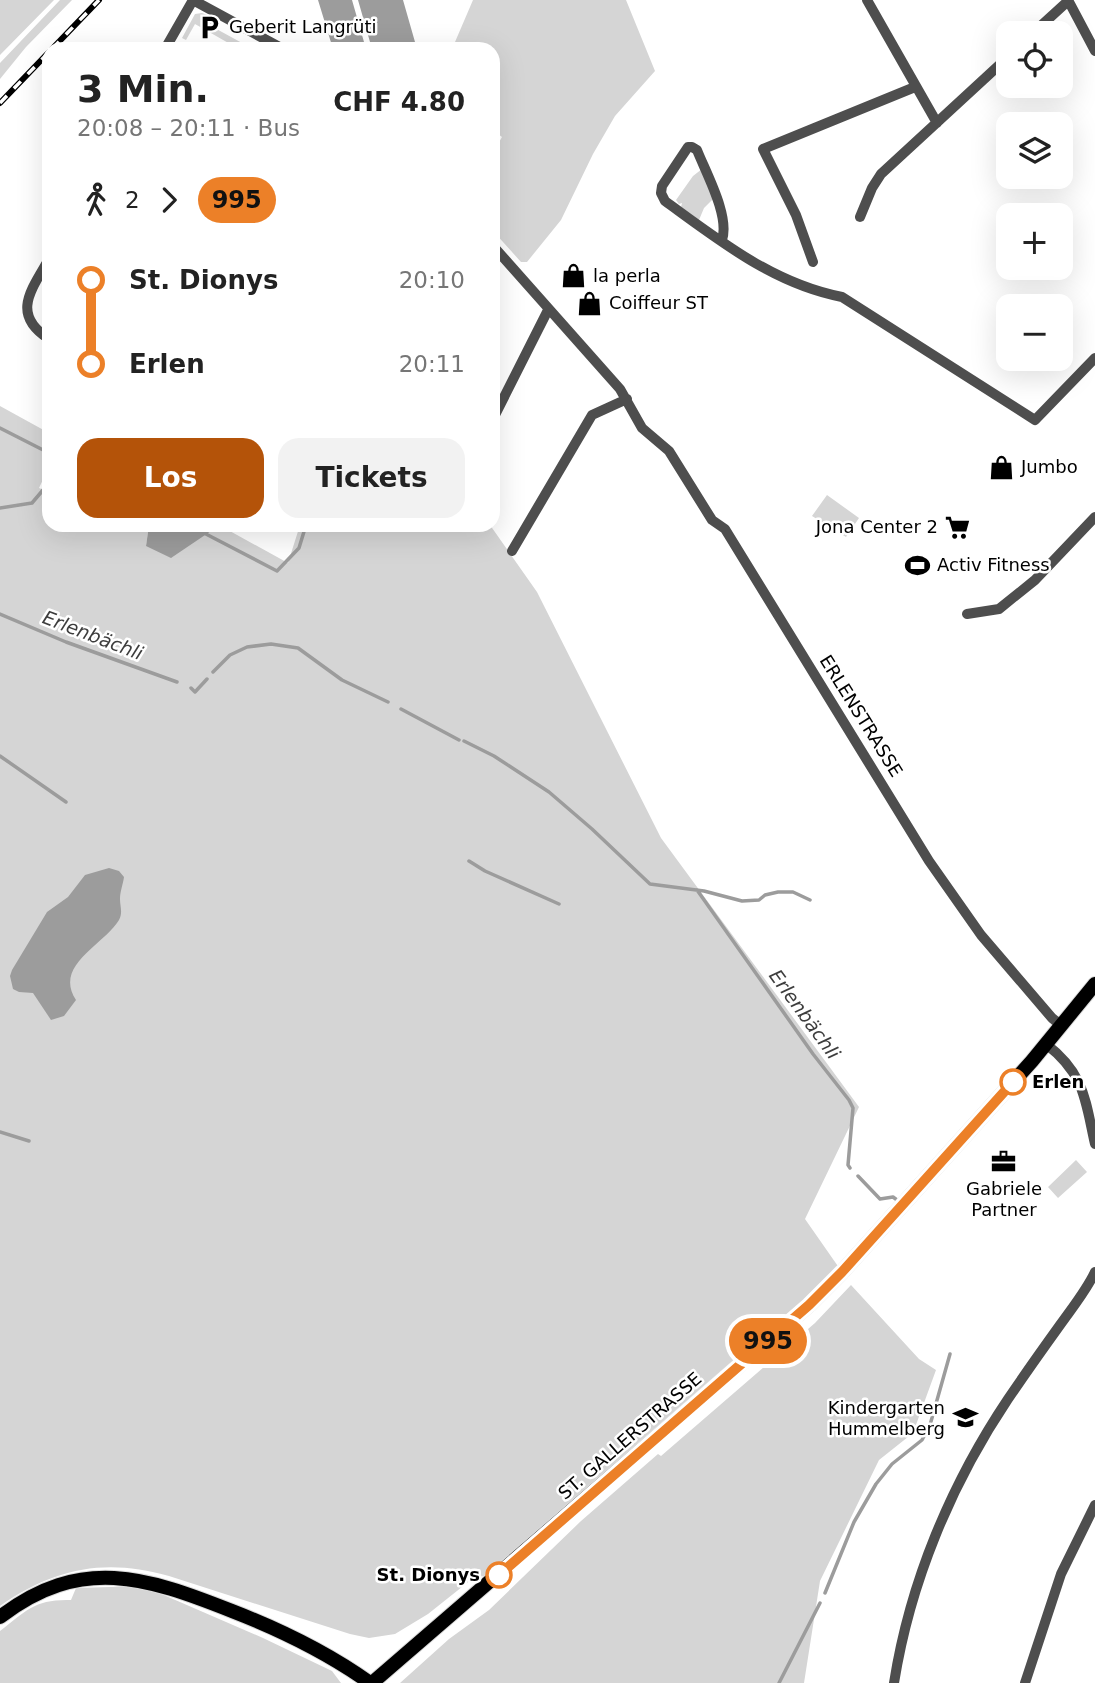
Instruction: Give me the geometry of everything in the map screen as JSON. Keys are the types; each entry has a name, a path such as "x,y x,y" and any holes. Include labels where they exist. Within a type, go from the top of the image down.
{"main road":[{"name":"ST. GALLERSTRASSE","path":"371,1683 809,1305 842,1272 1046,1044 1095,984"},
{"path":"0,1617 42,1590 67,1582 118,1577 149,1581 270,1626 347,1667 371,1683"}],"street":[{"path":"169,42 193,0 270,42"},
{"path":"867,0 937,123"},
{"path":"1046,21 1068,1 1095,51"},
{"path":"860,217 881,174 996,68"},
{"path":"813,262 796,215 763,149 915,87"},
{"path":"722,240 724,226 721,212 697,150 688,148 662,186 662,198 722,240 767,271 813,292 842,297 1035,420 1095,358"},
{"path":"500,254 627,399 592,415 512,551"},
{"path":"42,271 26,301 27,312 33,325 42,333"},
{"path":"500,405 548,310"},
{"name":"ERLENSTRASSE","path":"627,399 638,422 669,451 712,520 725,529 929,861 967,917 1046,1012 1062,1026"},
{"path":"967,614 999,608 1035,580 1095,517"},
{"path":"1046,1044 1065,1058 1077,1077 1085,1096 1095,1144"},
{"path":"894,1683 906,1624 919,1580 962,1476 998,1414 1095,1272"},
{"path":"1025,1683 1061,1574 1095,1505"}],"shaded area":[{"path":"0,0 54,0 0,55"},
{"path":"60,0 72,0 26,47 0,79 0,63"},
{"path":"318,0 352,0 364,42 331,42"},
{"path":"358,0 403,0 415,42 370,42"},
{"path":"473,0 626,0 655,71 615,116 561,220 527,262 521,262 500,239 500,42 455,42"},
{"path":"202,13 215,18 211,26 240,42 227,42 195,24 186,40 182,38 195,14"},
{"path":"702,169 714,198 704,208 699,220 676,200 693,176"},
{"path":"0,406 42,429 42,482 39,488 42,489 42,532 148,532 146,546 207,532 232,532 288,563 298,532 495,532 537,592 661,838 859,1107 805,1219 842,1272 506,1570 472,1579 428,1614 395,1634 369,1638 169,1576 123,1568 81,1570 61,1575 20,1593 0,1606"},
{"path":"827,495 859,518 846,537 812,516"},
{"path":"148,532 210,532 171,558 146,546"},
{"path":"109,868 119,871 124,877 119,920 76,966 71,976 71,988 76,1000 64,1016 51,1020 33,993 13,989 10,976 12,970 47,912 68,897 85,875"},
{"path":"1076,1160 1087,1172 1058,1198 1048,1187"},
{"path":"851,1285 919,1359 936,1370 913,1433 879,1460 820,1581 804,1683 400,1683 449,1639 489,1610 581,1521 658,1454 661,1456 815,1323"},
{"path":"143,1586 332,1671 341,1683 0,1683 0,1631 32,1607 49,1601 71,1600 76,1588"}],"waterway":[{"path":"0,428 42,449"},
{"path":"0,508 32,503 42,491"},
{"path":"204,533 277,571 299,548 304,532"},
{"name":"Erlenbächli","path":"0,614 66,642 177,682"},
{"name":"Erlenbächli","path":"213,672 230,655 247,647 271,644 298,648 342,680 388,702"},
{"name":"Erlenbächli","path":"191,688 195,692 207,679"},
{"name":"Erlenbächli","path":"401,709 459,740"},
{"name":"Erlenbächli","path":"464,741 494,756 549,792 650,884 704,891 742,901 759,900 765,895 778,892 793,892 810,900"},
{"path":"0,756 66,802"},
{"path":"469,861 485,871 559,904"},
{"name":"Erlenbächli","path":"697,890 813,1054 849,1100 853,1108 848,1165 850,1168"},
{"path":"0,1132 29,1141"},
{"name":"Erlenbächli","path":"858,1176 880,1199 893,1197 897,1200"},
{"name":"Erlenbächli","path":"825,1593 854,1522 876,1484 892,1464 922,1440 930,1425 950,1354"},
{"name":"Erlenbächli","path":"779,1683 820,1603"}],"railway":[{"path":"59,42 99,0"},
{"path":"0,103 42,59"}],"bus line":[{"name":"995","path":"499,1575 809,1305 1013,1082"}],"place":[{"name":"Geberit Langrüti","path":"209,27"},
{"name":"la perla","path":"573,276"},
{"name":"Coiffeur ST","path":"589,303"},
{"name":"Jumbo","path":"1001,467"},
{"name":"Jona Center 2","path":"958,527"},
{"name":"Activ Fitness","path":"917,565"},
{"name":"Erlen","path":"1013,1082"},
{"name":"Gabriele Partner","path":"1004,1162"},
{"name":"Kindergarten Hummelberg","path":"965,1418"},
{"name":"St. Dionys","path":"499,1575"}]}
